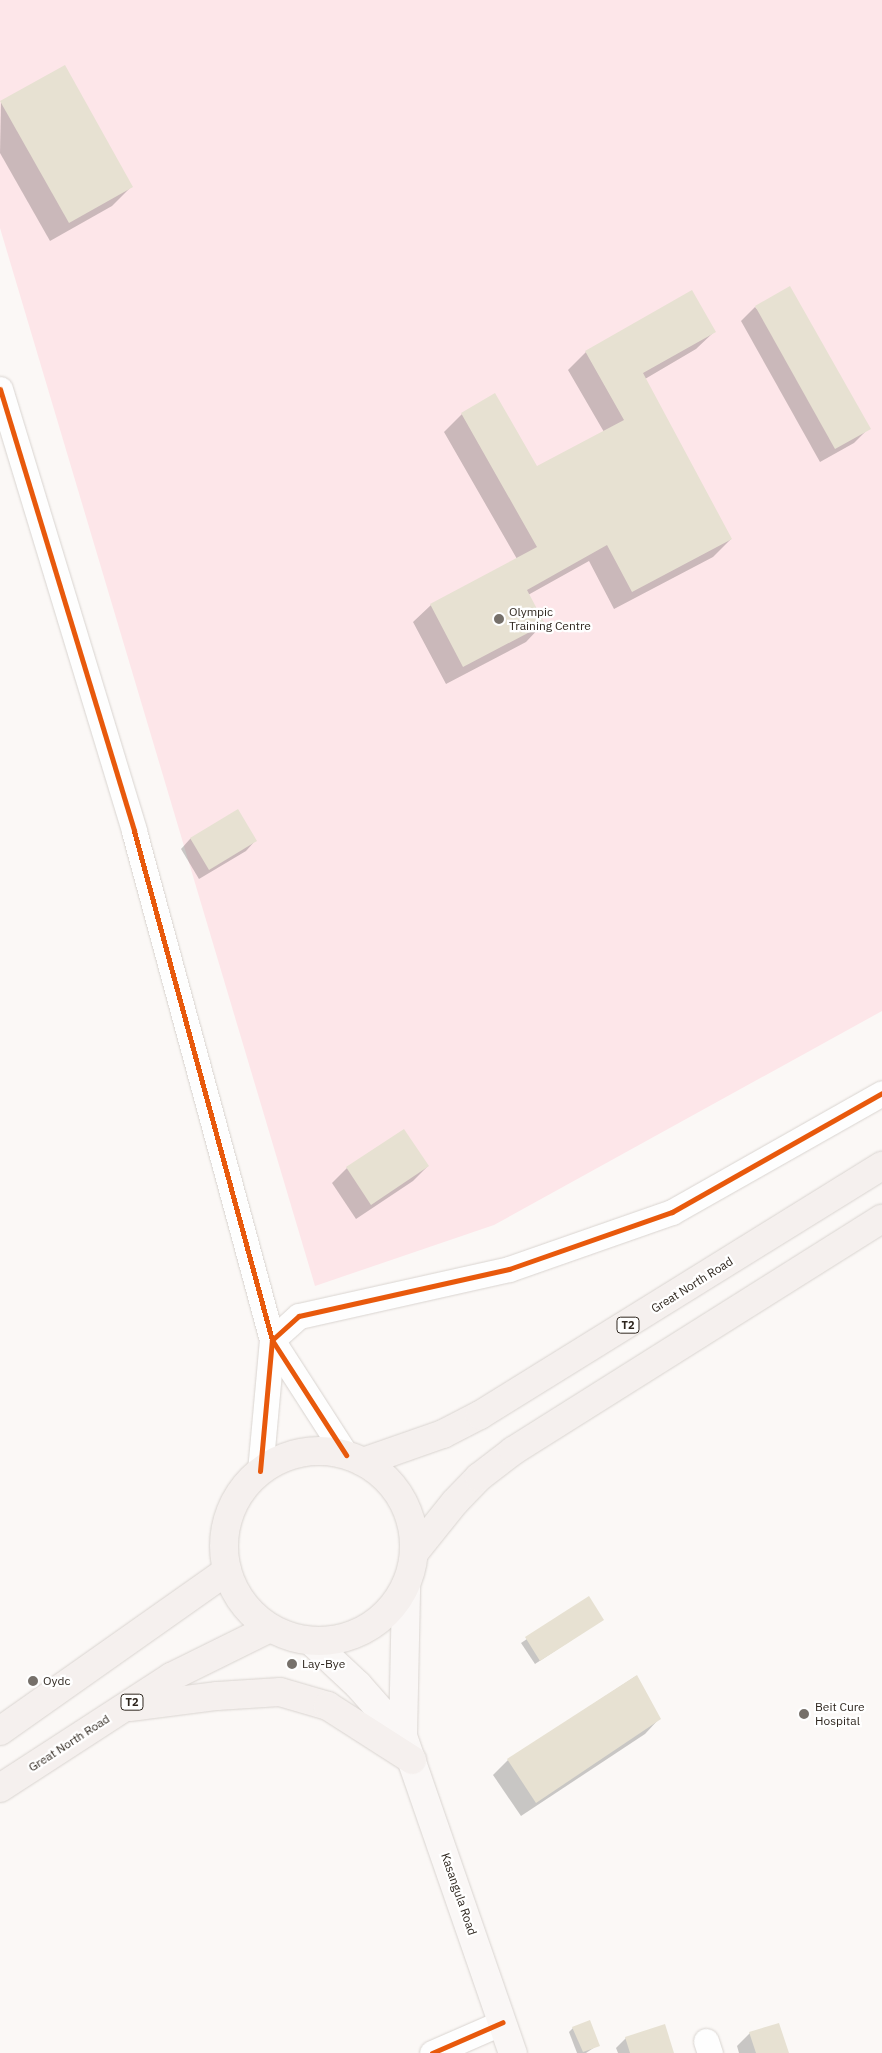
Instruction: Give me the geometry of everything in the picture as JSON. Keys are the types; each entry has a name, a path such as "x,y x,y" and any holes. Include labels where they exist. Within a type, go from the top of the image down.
{"main road":[{"name":"Great North Road","path":"355,1458 443,1434 480,1415 882,1166"},
{"name":"T2","path":"414,1553 455,1502 479,1477 513,1450 882,1218"},
{"name":"T2","path":"310,1451 328,1451 355,1458 385,1478 402,1500 414,1535 414,1553 406,1587 385,1615 368,1629 347,1638 311,1641 297,1639 270,1628 255,1617 243,1603 227,1571 224,1534 228,1516 246,1484 260,1471 275,1461 310,1451"},
{"path":"0,1732 227,1571"},
{"name":"Kasangula Road","path":"406,1587 408,1748 513,2053"},
{"name":"Great North Road","path":"0,1788 171,1677 270,1628"},
{"name":"Kasangula Road","path":"311,1641 358,1685 408,1748"},
{"path":"121,1708 217,1696 280,1692 328,1706 408,1748"}],"street":[{"path":"0,389 134,831 272,1340 355,1458"},
{"path":"260,1471 272,1340 299,1316 508,1269 672,1212 882,1092"},
{"path":"432,2053 503,2022"}],"shaded area":[{"name":"Olympic Training Centre","path":"0,0 882,0 882,1011 494,1225 315,1286 0,228"}],"building":[{"path":"65,65 133,187 69,223 0,101"},
{"path":"790,286 871,429 835,449 755,306"},
{"path":"692,290 716,332 643,373 732,539 632,592 607,545 527,590 545,624 463,667 430,604 537,547 461,413 495,393 537,466 624,420 585,351"},
{"path":"238,809 257,841 209,870 190,838"},
{"path":"404,1129 429,1166 371,1205 346,1167"},
{"path":"589,1596 604,1620 540,1661 525,1637"},
{"path":"637,1675 661,1719 536,1803 507,1759"},
{"path":"590,2020 600,2046 583,2052 572,2027"},
{"path":"779,2023 789,2053 756,2053 749,2032"},
{"path":"665,2024 674,2053 630,2053 625,2037"}],"cycle path":[{"path":"0,389 134,831 272,1340 346,1455"},
{"path":"260,1471 272,1340 299,1316 509,1269 672,1212 882,1093"},
{"path":"432,2053 503,2022"}],"place":[{"name":"Olympic Training Centre","path":"499,619"},
{"name":"Lay-Bye","path":"292,1664"},
{"name":"Oydc","path":"33,1681"},
{"name":"Beit Cure Hospital","path":"804,1714"}]}
